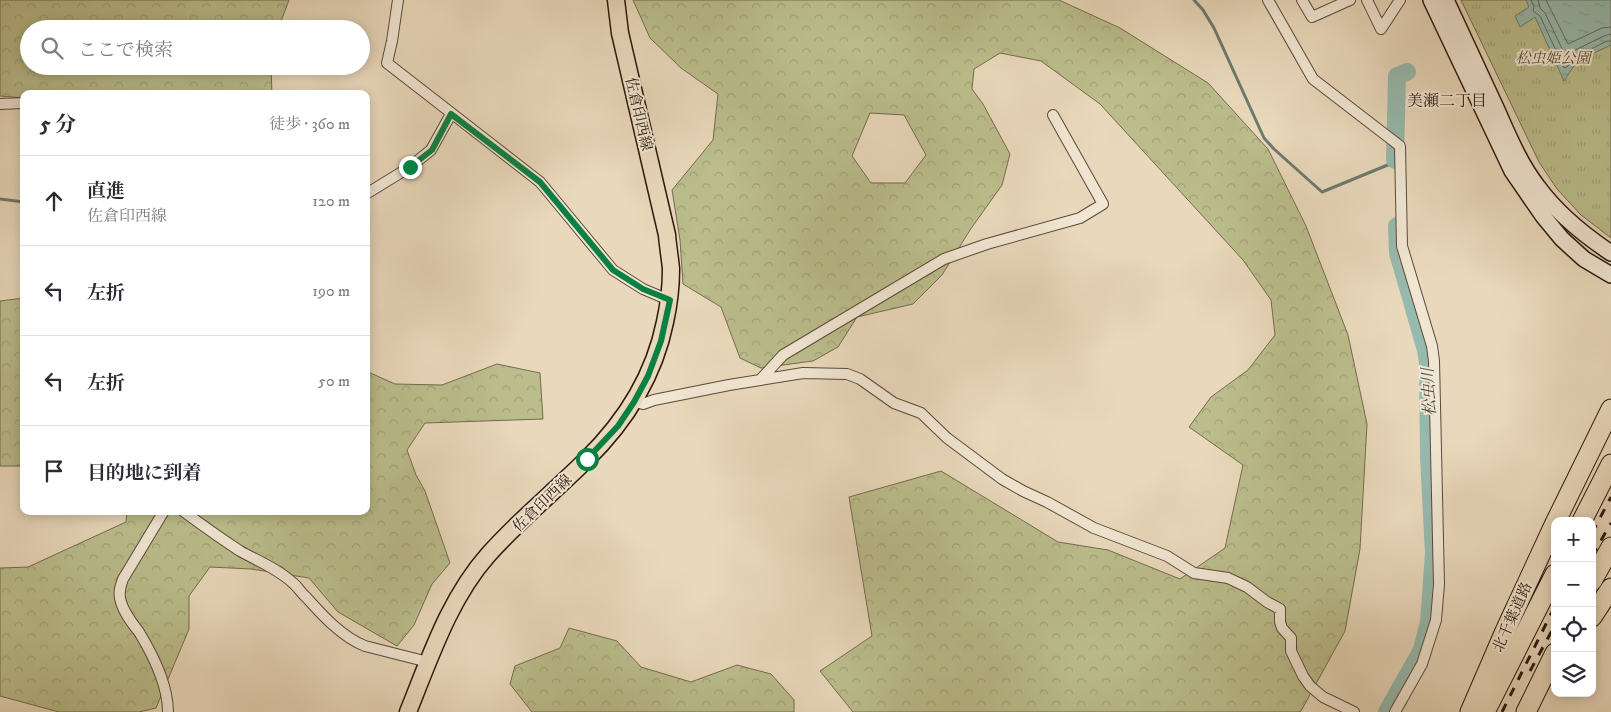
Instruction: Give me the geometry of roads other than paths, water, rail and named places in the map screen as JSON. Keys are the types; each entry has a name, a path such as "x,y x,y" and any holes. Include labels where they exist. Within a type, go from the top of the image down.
{"highway":[{"name":"北千葉道路","path":"1557,517 1611,409"},
{"path":"1584,517 1611,464"},
{"name":"北千葉道路","path":"1470,712 1551,530"},
{"path":"1596,574 1611,547"},
{"name":"北千葉道路","path":"1485,712 1551,582"},
{"path":"1596,610 1611,588"},
{"path":"1526,712 1551,661"},
{"path":"1535,712 1551,686"}],"main road":[{"name":"佐倉印西線","path":"408,712 450,612 463,589 488,555 587,459 618,426 648,376 661,341 670,300 671,270 667,235 620,33 616,0"}],"street":[{"path":"398,0 387,63 540,182 613,270 643,289 670,300"},
{"path":"1268,0 1313,79 1400,146 1402,246 1432,346 1434,361 1439,584 1436,620 1422,664 1395,712"},
{"path":"1302,0 1312,18 1350,0"},
{"path":"1367,0 1381,29 1400,0"},
{"path":"1432,0 1512,171 1543,216 1562,239 1584,259 1611,275"},
{"path":"1446,0 1517,153 1537,187 1574,224 1611,253"},
{"path":"0,104 20,103"},
{"path":"370,192 410,167 432,150 451,114"},
{"path":"760,380 783,356 944,259 988,244 1080,218 1103,204 1052,115"},
{"path":"634,402 643,404 654,400 803,373 847,374 860,379 894,403 921,414 947,438 1002,479 1023,491 1094,528 1168,556 1194,573 1228,578 1247,586 1267,602 1280,609 1282,628 1291,638 1291,651 1310,686 1324,697 1354,712"},
{"path":"162,515 123,579 119,591 120,601 153,656 165,694 168,712"},
{"path":"189,515 241,552 287,578 342,632 355,642 428,662"}],"water":[{"path":"1526,0 1611,0 1611,45 1577,61 1564,81 1535,17 1520,27 1515,16 1529,7"}],"waterway":[{"path":"1194,0 1203,10 1214,28 1264,138 1322,192 1395,162"},
{"name":"松虫川","path":"1395,160 1397,76 1407,72"},
{"path":"0,199 20,202"},
{"name":"松虫川","path":"1387,712 1422,650 1429,622 1434,553 1429,457 1428,363 1398,253 1397,226"}],"railway":[{"path":"1596,525 1611,497"},
{"path":"1596,549 1611,523"},
{"path":"1502,712 1554,607"},
{"path":"1530,671 1551,632"}],"district":[{"name":"美瀬二丁目","path":"1447,100"}],"park label":[{"name":"松虫姫公園","path":"1553,58"}]}
